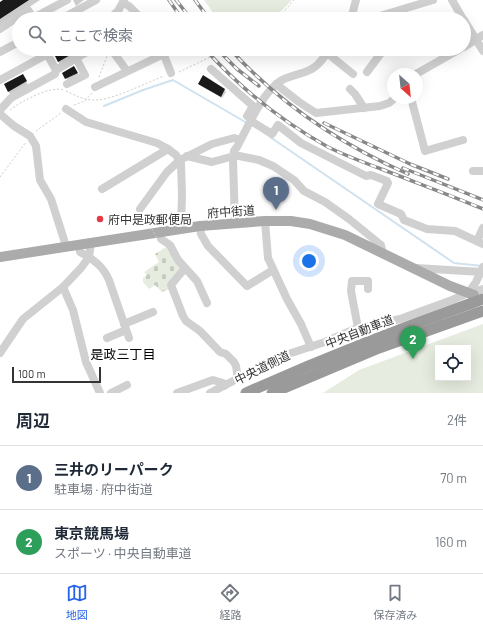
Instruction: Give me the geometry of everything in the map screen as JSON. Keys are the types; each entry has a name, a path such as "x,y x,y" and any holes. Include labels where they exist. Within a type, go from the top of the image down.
{"highway":[{"name":"中央自動車道","path":"246,393 316,362 475,296"},
{"name":"中央自動車道","path":"272,393 379,348 483,311"}],"main road":[{"name":"府中街道","path":"0,257 92,242 158,235 181,228 265,221 291,221 310,224 344,235 411,268 475,296"}],"street":[{"path":"46,12 67,0"},
{"path":"75,12 96,0"},
{"path":"353,12 356,0"},
{"path":"397,12 433,0"},
{"path":"452,0 460,12"},
{"path":"117,12 123,2 135,12"},
{"path":"0,29 12,21"},
{"path":"471,32 483,52"},
{"path":"471,42 483,34"},
{"path":"0,52 12,46"},
{"path":"0,80 43,56"},
{"path":"48,56 56,70"},
{"path":"0,110 11,98 55,74 56,70 80,56"},
{"path":"113,56 127,71"},
{"path":"95,87 155,56"},
{"path":"164,56 170,73"},
{"path":"235,223 234,156 240,140 263,101 276,84 285,78 309,70 316,66 325,56"},
{"path":"334,56 353,74"},
{"path":"369,67 378,56"},
{"path":"423,70 448,56"},
{"path":"67,84 85,75 76,58"},
{"path":"211,69 253,106 247,116 250,122 272,134 278,125 301,143 366,176 371,175 387,180 388,183 378,204 401,214 404,220 427,229 454,231 480,243 483,228"},
{"path":"276,84 316,113 380,106 387,104"},
{"path":"350,89 364,108"},
{"path":"412,104 425,151 463,140"},
{"path":"66,109 86,122 157,143 183,158 212,162 234,156 258,160 273,166 294,180 304,190 325,202 349,219 381,245 383,254"},
{"path":"0,114 14,126 30,136 36,146 40,180 51,199 66,246"},
{"path":"140,209 167,172 183,158 203,147 219,141 234,138 240,140"},
{"path":"102,189 168,149"},
{"path":"181,228 181,164 183,158"},
{"path":"473,171 483,171"},
{"path":"265,221 268,258 311,347"},
{"path":"200,226 201,234 208,246 247,286 273,270"},
{"path":"158,235 170,245 185,268 197,281 207,303"},
{"path":"0,353 23,319 64,287 82,268 89,257 92,242"},
{"path":"79,244 80,252 99,264 105,272 126,331"},
{"path":"185,268 171,285 183,316 186,321 200,331 220,352 226,354 234,362 238,379"},
{"path":"411,268 482,270 476,282 475,296"},
{"path":"358,328 351,291 352,281 368,281 368,289"},
{"path":"64,287 75,315 86,362 100,393"},
{"name":"中央道側道","path":"210,393 279,357 311,347 358,328 400,319 452,300 475,296 483,289"},
{"path":"106,338 126,331 153,312"},
{"path":"177,393 213,380 222,383 224,386"},
{"path":"111,393 127,385"}],"path":[{"path":"283,12 294,0"},
{"path":"66,109 85,101 90,96 107,56"},
{"path":"143,224 144,216 158,235"}],"green space":[{"path":"204,0 292,0 280,12 213,12"},
{"path":"166,244 182,268 169,289 162,292 155,285 149,289 143,282 143,278 147,275 144,272 159,262 155,254 166,247"},
{"path":"483,324 483,393 323,393 359,370"}],"building":[{"path":"3,0 29,0 0,19 0,2"},
{"path":"55,56 69,56 58,62"},
{"path":"74,66 78,73 65,79 62,73"},
{"path":"23,74 27,81 8,92 4,84"},
{"path":"203,75 225,89 221,97 198,84"}],"waterway":[{"path":"104,106 143,90 173,80 247,123"},
{"path":"270,137 454,263 482,266"}],"railway":[{"path":"169,0 177,12"},
{"path":"176,0 185,12"},
{"path":"195,0 204,12"},
{"path":"212,56 233,78 262,103 294,126 328,147 483,209"},
{"path":"224,56 237,69 259,86"},
{"path":"237,56 270,88 313,121 359,150 408,174"},
{"path":"324,123 410,164 448,179"},
{"path":"403,168 483,200"}],"place":[{"name":"三井のリーパーク","path":"276,210"},
{"name":"府中是政郵便局","path":"100,219"},
{"name":"東京競馬場","path":"413,359"}],"district":[{"name":"是政三丁目","path":"123,354"}]}
